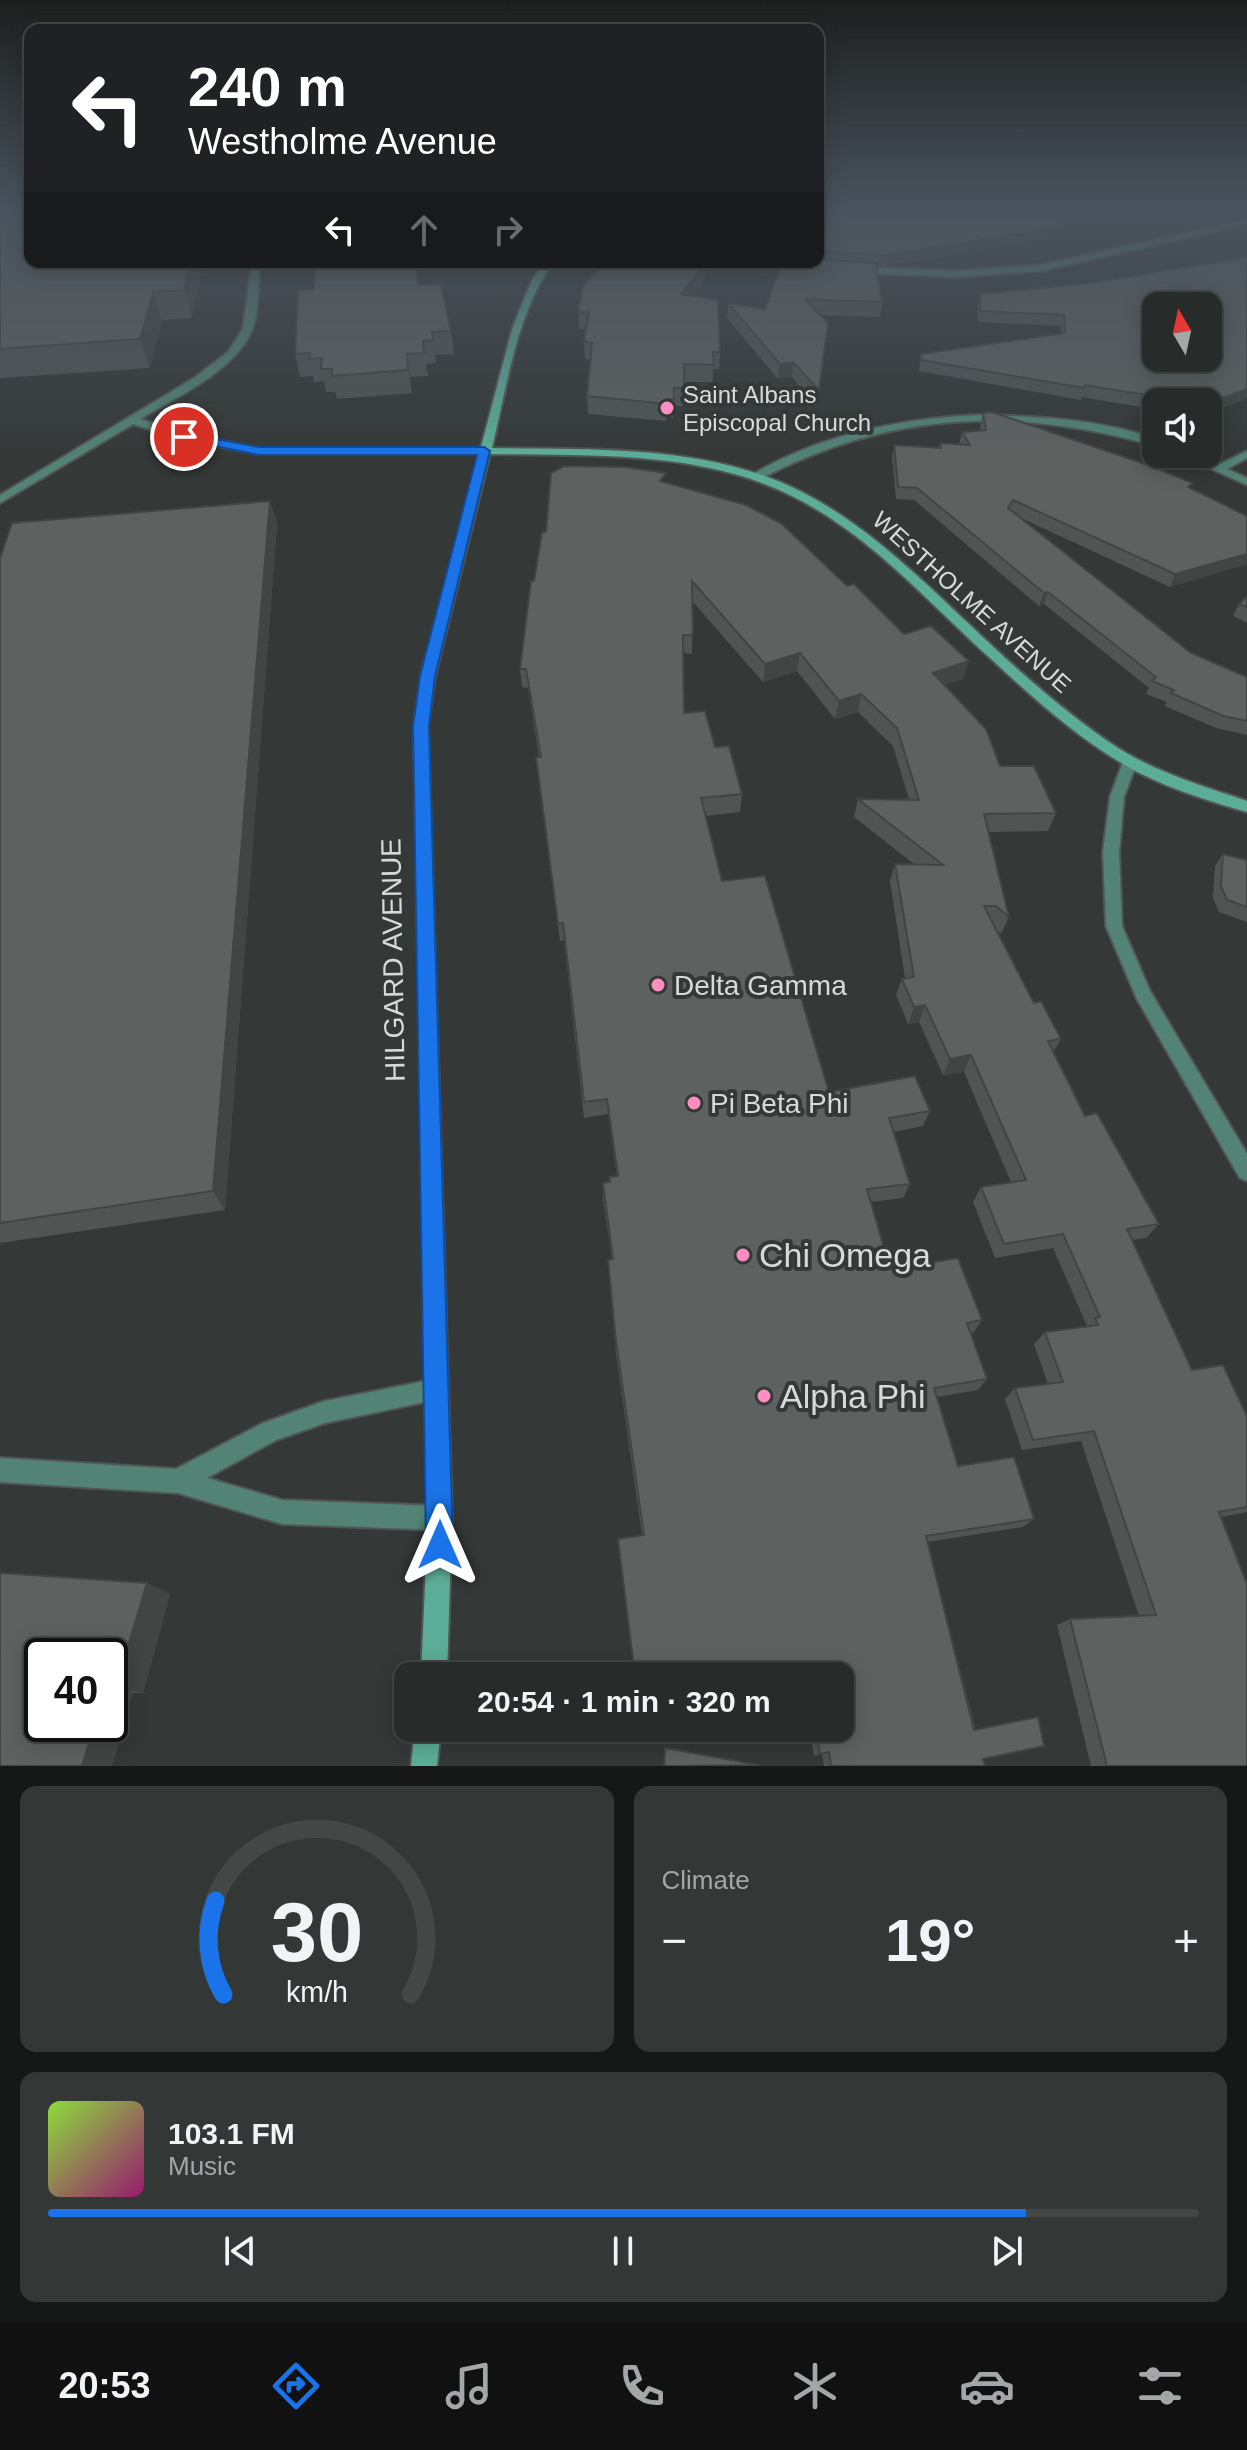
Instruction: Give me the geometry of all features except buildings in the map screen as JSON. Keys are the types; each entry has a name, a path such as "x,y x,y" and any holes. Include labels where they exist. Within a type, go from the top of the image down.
{"street":[{"path":"0,500 219,366 241,344 250,319 253,292"},
{"name":"HILGARD AVENUE","path":"435,1662 440,1518 421,726 428,676 484,451 517,329 531,292"},
{"path":"756,477 811,448 859,432 906,422 961,416 1087,425 1142,439"},
{"name":"WESTHOLME AVENUE","path":"132,420 184,437 259,451 484,451 651,457 756,477 813,503 860,530 1024,682 1130,762 1247,807"},
{"path":"1220,469 1247,454"},
{"path":"1220,469 1247,482"},
{"path":"1130,762 1117,797 1111,852 1114,926 1143,994 1247,1172"},
{"path":"178,1481 271,1431 325,1412 436,1390"},
{"path":"0,1470 178,1481 282,1512 440,1518"},
{"path":"424,1766 427,1742"}],"place":[{"name":"Saint Albans Episcopal Church","path":"667,408"},
{"name":"Delta Gamma","path":"658,985"},
{"name":"Pi Beta Phi","path":"694,1103"},
{"name":"Chi Omega","path":"743,1255"},
{"name":"Alpha Phi","path":"764,1396"}],"route":[{"path":"184,437 259,451 484,451 428,676 421,726 440,1545"}]}
